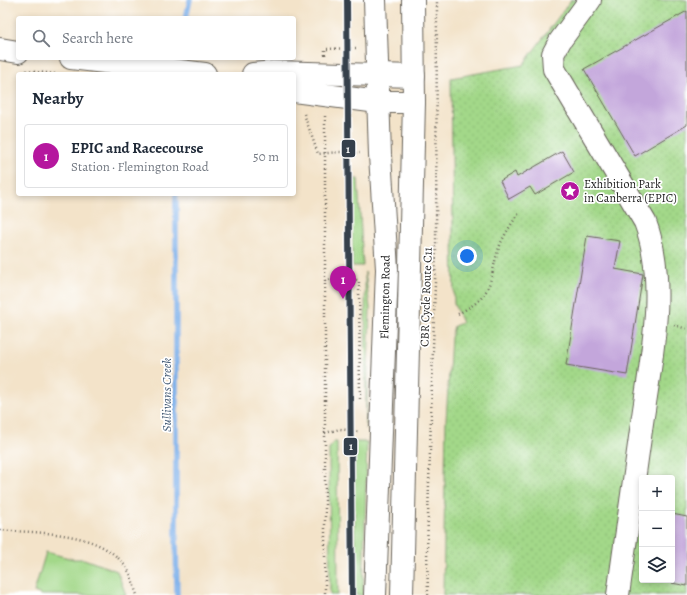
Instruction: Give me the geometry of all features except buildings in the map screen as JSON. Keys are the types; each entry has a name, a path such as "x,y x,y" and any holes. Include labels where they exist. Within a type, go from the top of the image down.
{"main road":[{"name":"Flemington Road","path":"375,589 387,269 378,102 376,0"},
{"name":"Flemington Road","path":"402,591 414,102 413,0"},
{"path":"590,0 560,41 553,54 554,69 645,222 652,238 656,259 656,319 618,595"},
{"path":"0,50 16,52"},
{"path":"88,60 188,72"},
{"path":"296,91 377,76 414,76"},
{"path":"296,78 325,85 378,102 414,102"},
{"path":"375,589 402,591"}],"path":[{"name":"CBR Cycle Route C11","path":"428,595 427,550 436,250 437,0"},
{"path":"413,48 436,47"},
{"path":"325,595 325,49 376,48"},
{"path":"458,314 477,303 486,293 491,280 497,253 505,233 519,213"},
{"path":"325,282 339,277 350,277 359,281 360,409"},
{"path":"325,433 340,429 360,433 360,425"},
{"path":"0,530 70,537 95,542 117,556 129,572 137,595"}],"green space":[{"name":"Exhibition Park in Canberra (EPIC)","path":"571,0 687,0 687,595 443,595 446,421 451,338 454,326 462,323 454,304 451,78 523,65"},
{"path":"352,179 358,179 363,266 352,266"},
{"path":"365,272 370,308 366,429"},
{"path":"334,442 337,442 338,595 330,595 329,449"},
{"path":"354,442 367,442 363,595 355,595"},
{"path":"46,552 73,559 84,559 117,571 126,595 42,595 34,592"}],"waterway":[{"name":"Sullivans Creek","path":"186,16 190,0"},
{"name":"Sullivans Creek","path":"176,196 177,595"}],"transit line":[{"name":"1","path":"347,0 352,595"}],"place":[{"name":"Exhibition Park in Canberra (EPIC)","path":"570,191"},
{"name":"EPIC and Racecourse","path":"343,299"}]}
